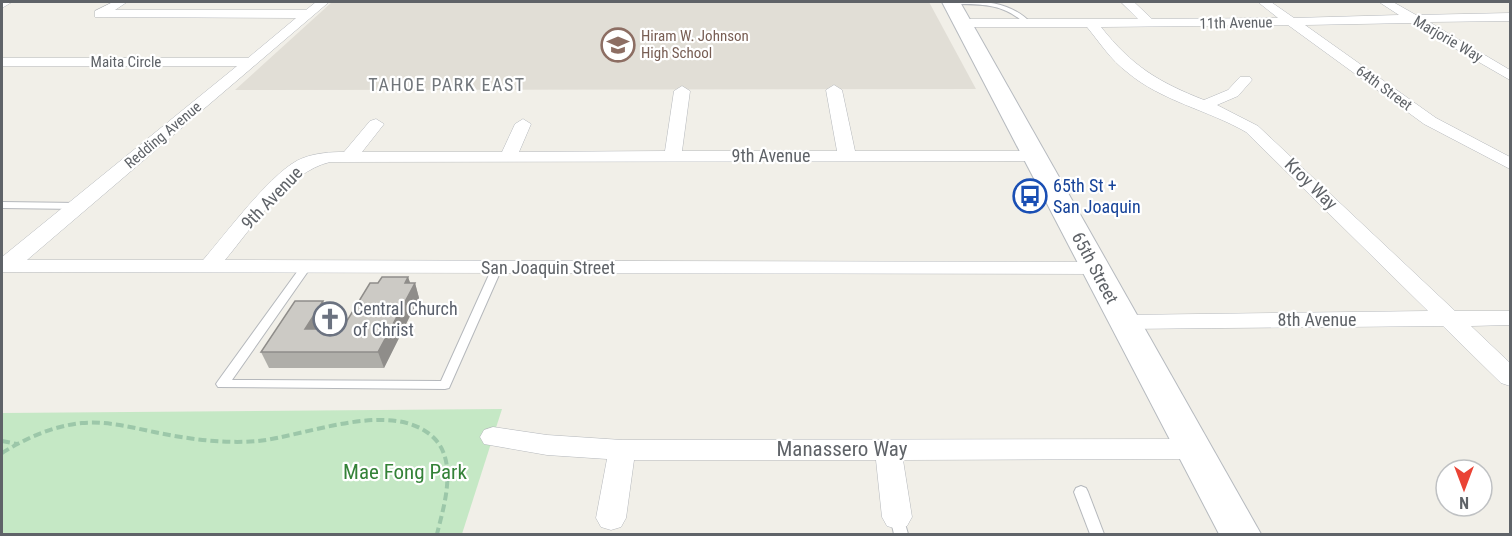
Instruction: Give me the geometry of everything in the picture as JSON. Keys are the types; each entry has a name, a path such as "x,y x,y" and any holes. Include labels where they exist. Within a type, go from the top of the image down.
{"main road":[{"name":"65th Street","path":"955,9 1240,534"}],"street":[{"path":"2,4 6,2"},
{"path":"121,2 99,14 308,14"},
{"name":"Redding Avenue","path":"2,266 20,255 323,2"},
{"path":"1127,2 1149,23"},
{"name":"64th Street","path":"1264,2 1430,121 1510,164"},
{"name":"Marjorie Way","path":"1385,2 1510,76"},
{"name":"11th Avenue","path":"955,9 1029,24 1510,17"},
{"name":"Kroy Way","path":"1091,23 1124,63 1138,74 1167,89 1236,118 1260,136 1510,377"},
{"name":"Maita Circle","path":"2,62 251,62"},
{"path":"1207,104 1233,93 1245,80"},
{"path":"673,156 681,90"},
{"path":"834,90 847,156"},
{"path":"350,156 376,124"},
{"path":"508,156 523,124"},
{"name":"9th Avenue","path":"208,267 299,166 319,158 350,156 1034,156"},
{"name":"San Joaquin Street","path":"2,266 1095,268"},
{"name":"8th Avenue","path":"1124,322 1510,318"},
{"name":"Manassero Way","path":"493,437 548,445 622,450 1193,449"},
{"path":"888,449 899,526"},
{"path":"610,526 622,450"}],"lane":[{"path":"955,9 1003,2 1020,12 1029,24"},
{"path":"2,205 78,206"},
{"path":"306,267 222,384 445,385 497,268"},
{"path":"1081,492 1097,534"}],"path":[{"path":"2,453 50,430 82,423 104,423 199,439 239,442 279,439 361,422 392,421 424,431 437,443 443,456 447,469 447,489 437,534"},
{"path":"2,441 17,444"}],"shaded area":[{"name":"Hiram W. Johnson High School","path":"332,2 929,2 976,89 235,90"}],"green space":[{"name":"Mae Fong Park","path":"502,409 462,534 2,534 2,413"}],"building":[{"path":"382,277 408,277 405,283 415,283 378,352 261,352 295,301 323,301 305,329 342,329 370,283 378,283"}],"place":[{"name":"Hiram W. Johnson High School","path":"618,45"},
{"name":"65th St + San Joaquin","path":"1030,196"},
{"name":"Central Church of Christ","path":"330,319"}],"district":[{"name":"TAHOE PARK EAST","path":"447,85"}]}
